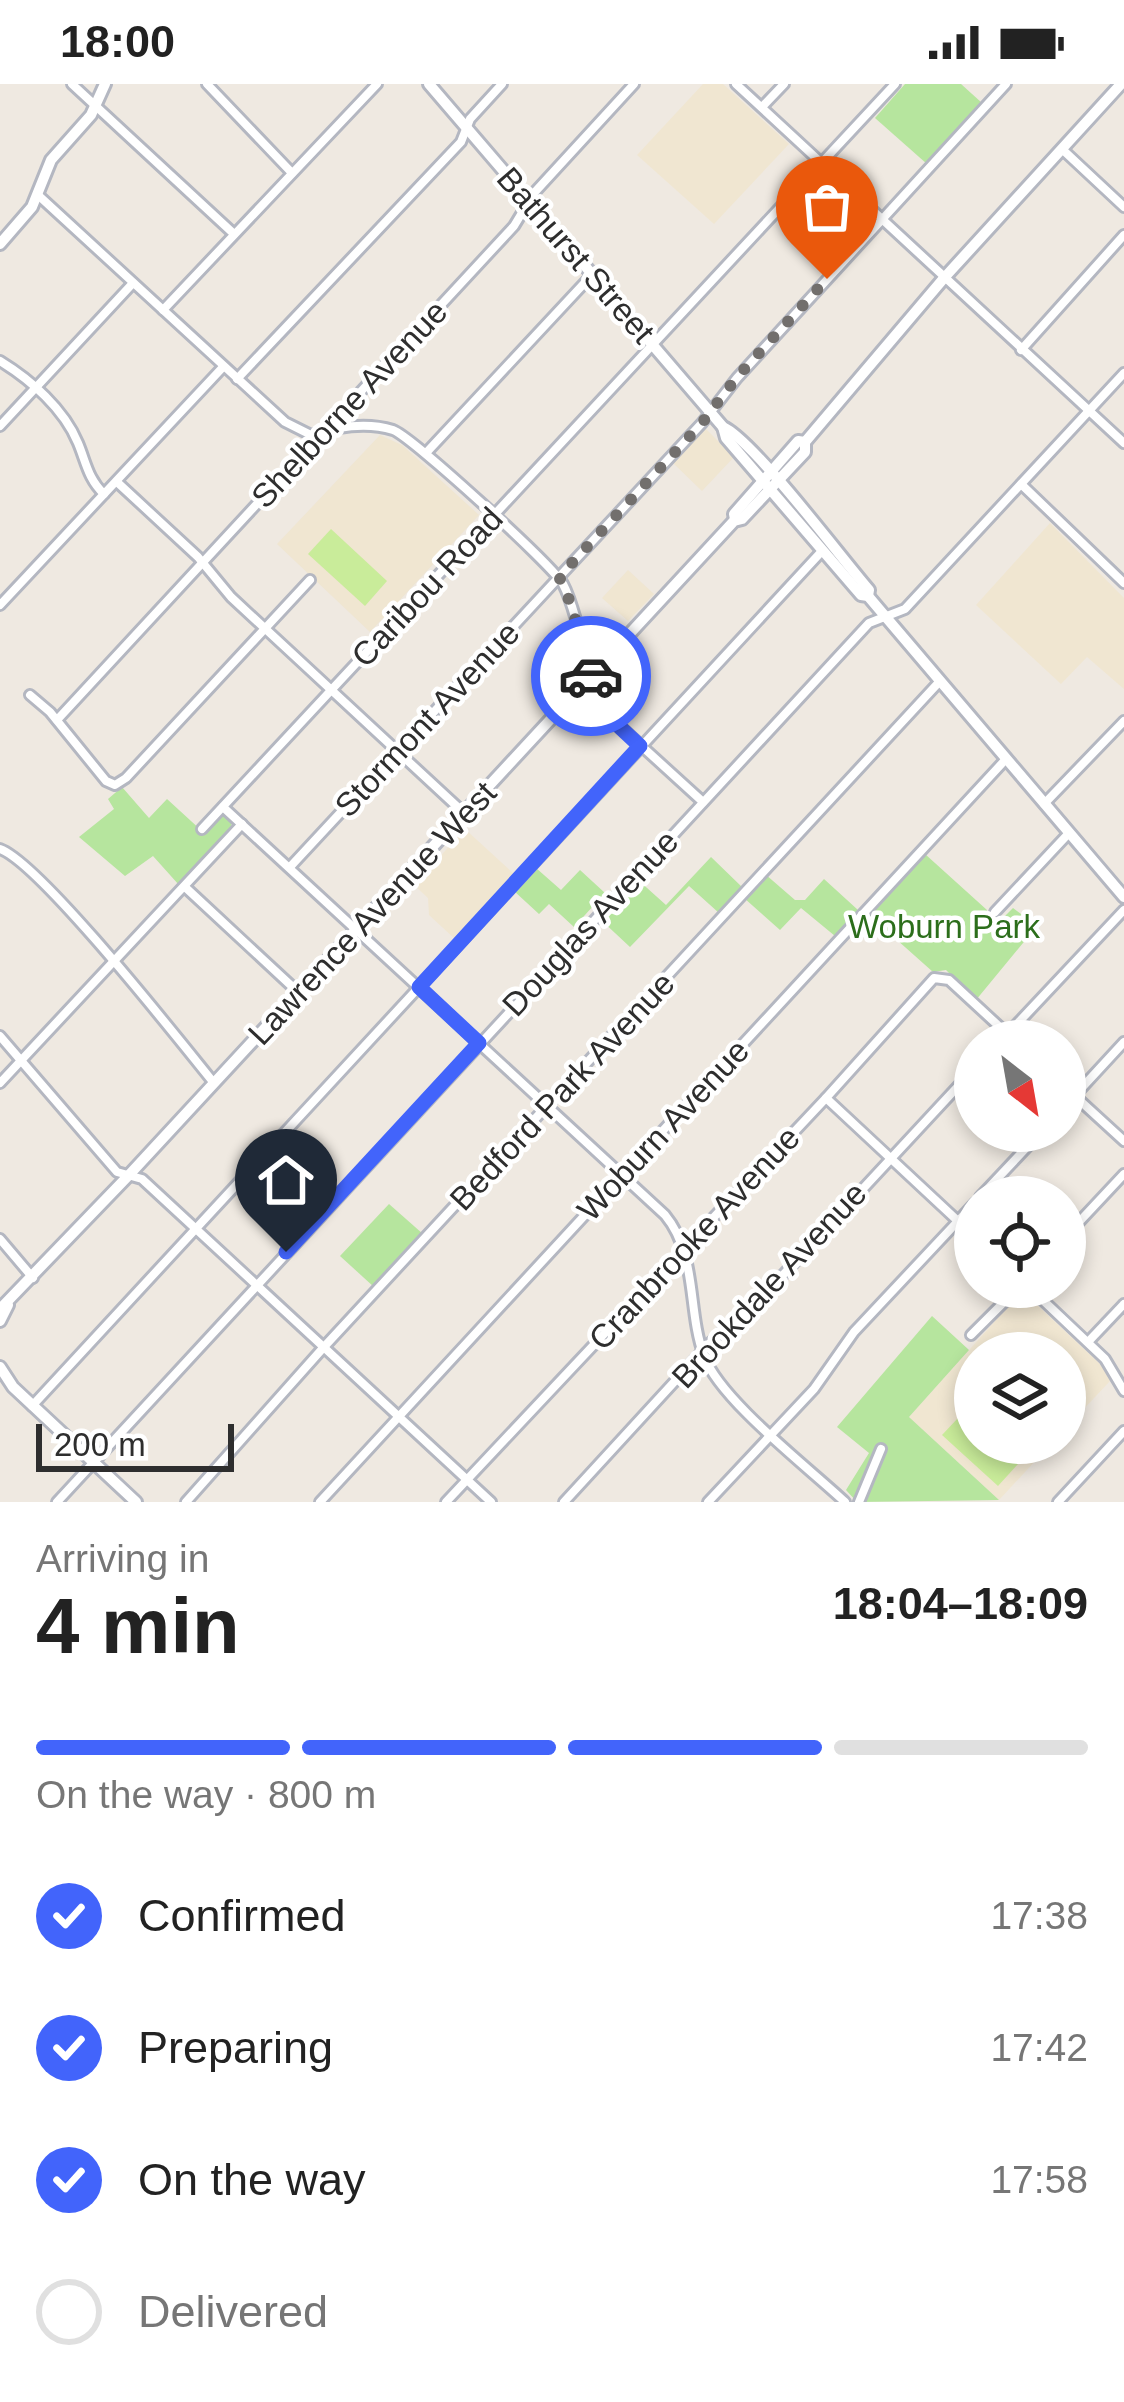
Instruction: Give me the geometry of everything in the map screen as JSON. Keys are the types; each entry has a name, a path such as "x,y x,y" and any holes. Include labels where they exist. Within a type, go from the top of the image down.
{"main road":[{"path":"0,244 30,211 53,157 96,105 105,84"},
{"name":"Bathurst Street","path":"429,84 723,427 732,430 823,550 861,595 868,596 1124,897"},
{"name":"Lawrence Avenue West","path":"0,1321 4,1307 735,519 734,514 769,481 798,441 805,442 944,278 1121,84"},
{"name":"Bathurst Street","path":"769,481 869,590 868,596"},
{"path":"0,1366 7,1385 136,1502"}],"street":[{"path":"72,84 234,234"},
{"path":"207,84 292,173"},
{"path":"163,310 377,84"},
{"path":"237,380 461,142 466,128 502,84"},
{"name":"Shelborne Avenue","path":"57,720 514,226 534,193 634,84"},
{"path":"736,84 1124,443"},
{"path":"762,107 784,84"},
{"name":"Caribou Road","path":"202,829 896,84"},
{"name":"Stormont Avenue","path":"290,867 1006,84"},
{"path":"1063,150 1124,207"},
{"path":"38,196 291,426 311,434 335,427 387,429 405,436 559,577 586,650 598,668"},
{"path":"1021,350 1124,235"},
{"path":"426,454 591,276"},
{"path":"0,426 133,283"},
{"path":"0,362 37,387 70,428 88,474 104,494"},
{"path":"0,605 223,367"},
{"name":"Douglas Avenue","path":"57,1502 869,623 905,609 1124,374"},
{"path":"117,482 223,589 464,813"},
{"path":"1021,484 1124,583"},
{"path":"32,1406 823,550"},
{"path":"30,694 106,781 115,785 310,580"},
{"name":"Bedford Park Avenue","path":"186,1502 940,682"},
{"path":"579,689 703,802"},
{"path":"1044,804 1124,721"},
{"name":"Woburn Avenue","path":"320,1502 1006,759"},
{"path":"223,807 674,1226 684,1249 703,1353 717,1380 845,1502"},
{"path":"0,1083 242,824"},
{"path":"995,913 1069,833"},
{"path":"0,849 28,868 214,1083"},
{"path":"184,887 298,992"},
{"path":"1025,1020 1124,910"},
{"name":"Cranbrooke Avenue","path":"446,1502 932,980 941,976 988,1020"},
{"path":"0,1036 115,1169 142,1179 491,1502"},
{"path":"1086,1084 1124,1042"},
{"name":"Brookdale Avenue","path":"565,1502 954,1090"},
{"path":"826,1098 954,1217"},
{"path":"1086,1106 1124,1142"},
{"path":"1000,1176 1023,1152"},
{"path":"1086,1215 1124,1174"},
{"path":"708,1502 821,1380 854,1332 954,1225"},
{"path":"0,1239 33,1278"},
{"path":"1088,1342 1124,1304"},
{"path":"974,1332 997,1308"},
{"path":"1052,1308 1115,1372 1124,1391"},
{"path":"1058,1502 1124,1431"},
{"path":"860,1502 881,1449"}],"shaded area":[{"path":"703,84 723,84 789,144 714,224 637,155"},
{"path":"705,428 734,457 702,491 673,463"},
{"path":"380,435 402,445 479,515 370,632 277,544"},
{"path":"1050,523 1124,598 1124,689 1087,657 1061,684 976,605"},
{"path":"628,570 654,594 628,621 602,598"},
{"path":"465,829 514,874 455,939 429,915 428,898 414,885"},
{"path":"1007,1308 1040,1308 1066,1332 985,1332"},
{"path":"1086,1351 1099,1363 1111,1380 1086,1407"},
{"path":"954,1367 954,1458 909,1417"},
{"path":"960,1464 1032,1464 999,1500"}],"green space":[{"path":"905,84 961,84 982,103 927,164 875,118"},
{"path":"331,529 387,581 365,606 308,554"},
{"path":"122,787 149,818 167,799 203,832 223,815 232,823 230,829 179,885 153,856 125,876 79,837 114,809 108,799"},
{"name":"Woburn Park","path":"925,854 987,910 995,926 1013,908 1037,926 976,1000 946,970 933,972 869,915"},
{"path":"711,857 742,887 719,913 689,886 630,947 600,919 637,879 666,905"},
{"path":"536,868 561,890 580,870 605,893 574,927 549,904 539,914 514,891"},
{"name":"Woburn Park","path":"765,874 795,900 805,900 824,879 858,910 835,936 801,908 780,930 744,898"},
{"path":"389,1204 423,1234 374,1287 340,1256"},
{"path":"932,1316 954,1336 954,1367 909,1417 954,1458 954,1464 960,1464 999,1500 857,1502 846,1490 869,1453 837,1427"},
{"path":"954,1422 954,1446 942,1435"},
{"path":"974,1464 1018,1464 998,1486"}],"way so far":[{"path":"591,676 598,668 586,650 559,577 827,279"}],"route":[{"path":"286,1252 479,1043 419,987 640,746 579,689 591,676"}]}
